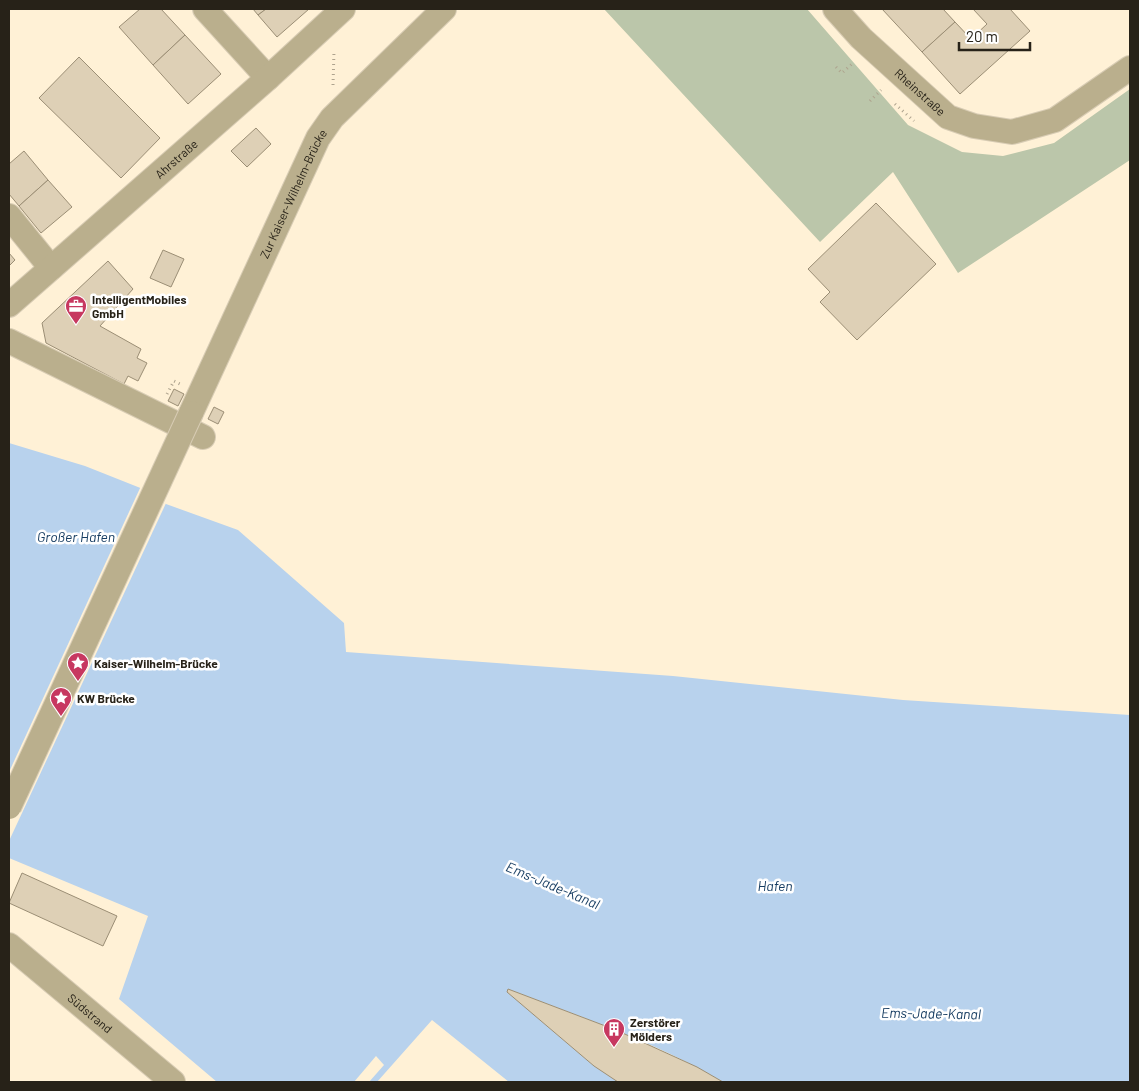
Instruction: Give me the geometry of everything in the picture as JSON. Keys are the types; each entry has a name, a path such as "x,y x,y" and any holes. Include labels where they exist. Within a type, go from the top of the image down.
{"street":[{"path":"205,9 268,78"},
{"name":"Ahrstraße","path":"9,305 268,78 342,9"},
{"name":"Zur Kaiser-Wilhelm-Brücke","path":"9,807 318,138 332,118 444,9"},
{"name":"Rheinstraße","path":"835,9 861,38 948,117 974,126 1012,132 1055,120 1130,68"},
{"path":"9,216 50,268"},
{"path":"9,341 204,438"},
{"name":"Südstrand","path":"9,945 173,1082"}],"path":[{"path":"836,67 842,73 856,60"},
{"path":"870,101 881,90"}],"green space":[{"path":"604,9 807,9 908,125 962,152 1003,156 1054,143 1130,89 1130,160 958,273 893,172 820,242"}],"water":[{"name":"Hafen","path":"9,443 85,466 148,491 166,504 238,530 344,623 346,652 673,676 903,700 1130,715 1130,1082 723,1082 645,1042 508,989 507,992 594,1066 618,1082 509,1082 432,1020 377,1082 217,1082 119,999 148,916 9,858"}],"pier":[{"path":"141,486 167,501 9,841 9,772"},
{"path":"376,1056 384,1065 369,1082 354,1082"}],"building":[{"path":"140,9 161,9 185,35 153,65 119,27"},
{"path":"253,9 266,9 258,15"},
{"path":"266,9 309,9 277,37 258,15"},
{"path":"882,9 943,9 955,22 922,52"},
{"path":"973,9 1010,9 1030,31 960,94 922,52 955,22 971,39 987,24"},
{"path":"185,35 221,74 188,104 153,65"},
{"path":"79,57 160,138 121,178 39,98"},
{"path":"256,128 271,144 247,167 231,151"},
{"path":"24,151 48,180 19,206 9,194 9,164"},
{"path":"48,180 72,207 41,233 19,206"},
{"path":"876,203 936,264 857,340 820,302 830,292 808,269"},
{"path":"163,250 184,259 171,287 150,278"},
{"path":"9,253 15,260 9,266"},
{"path":"108,261 133,289 100,326 141,349 137,358 147,363 138,381 128,376 124,384 46,343 42,323"},
{"path":"174,389 184,394 178,406 168,401"},
{"path":"214,407 224,412 218,424 208,419"},
{"path":"22,873 117,916 103,946 9,903"},
{"name":"Zerstörer Mölders","path":"508,989 616,1030 697,1067 723,1082 618,1082 594,1066 507,992"}],"place":[{"name":"IntelligentMobiles GmbH","path":"76,325"},
{"name":"Kaiser-Wilhelm-Brücke","path":"78,682"},
{"name":"KW Brücke","path":"61,717"},
{"name":"Zerstörer Mölders","path":"614,1048"}],"water label":[{"name":"Großer Hafen","path":"76,536"},
{"name":"Ems-Jade-Kanal","path":"553,885"},
{"name":"Ems-Jade-Kanal","path":"931,1013"}]}
